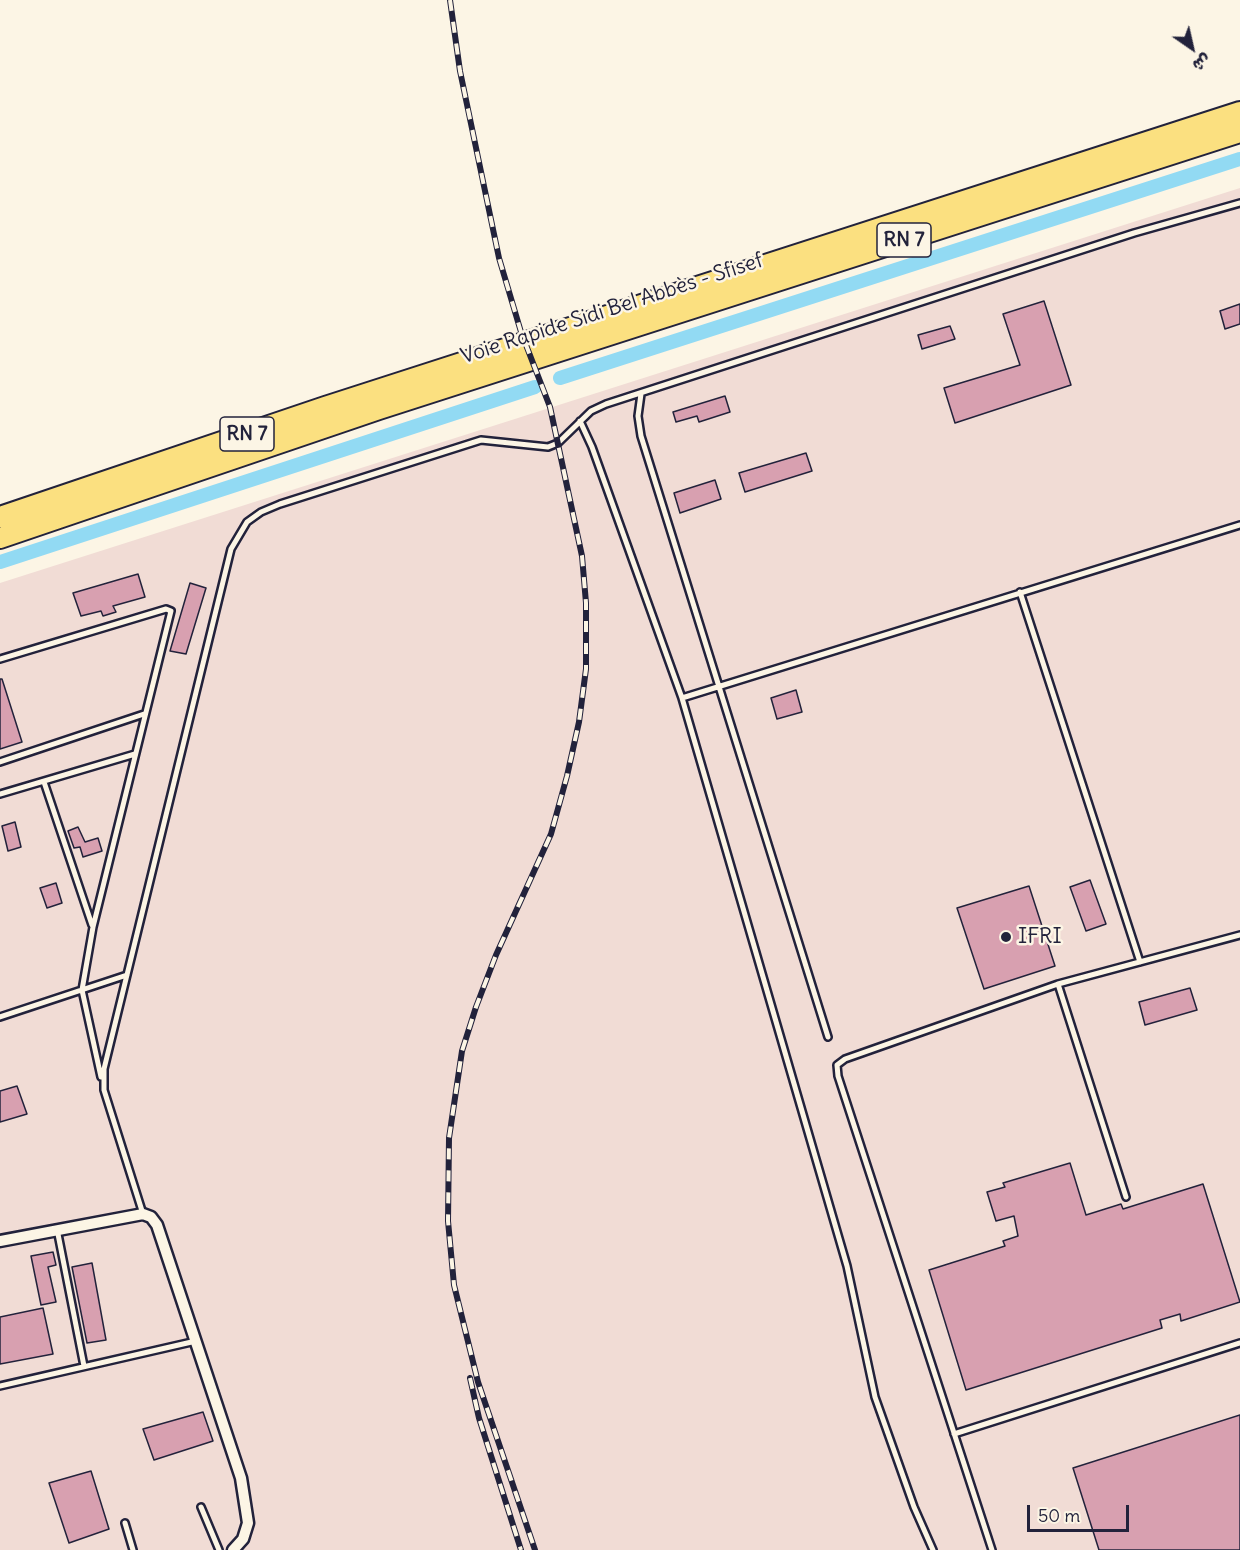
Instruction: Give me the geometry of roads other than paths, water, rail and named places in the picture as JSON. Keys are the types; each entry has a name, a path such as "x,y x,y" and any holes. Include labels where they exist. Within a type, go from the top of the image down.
{"highway":[{"name":"Voie Rapide Sidi Bel Abbès - Sfisef","path":"0,518 337,403 1240,112"},
{"name":"Voie Rapide Sidi Bel Abbès - Sfisef","path":"0,538 379,409 1240,132"}],"street":[{"path":"0,1241 143,1214 151,1217 162,1235 241,1478 248,1523 243,1539 233,1550"}],"lane":[{"path":"104,1090 104,1069 231,549 248,522 261,512 280,504 481,440 548,447 558,443 591,411 606,404 1134,233 1240,203"},
{"path":"641,394 638,416 641,436 828,1037"},
{"path":"580,421 592,447 682,698 847,1266 875,1396 914,1507 933,1550"},
{"path":"682,698 1240,525"},
{"path":"1020,592 1140,962"},
{"path":"0,660 168,609 171,616 144,714 93,927 81,990 104,1090 143,1214"},
{"path":"0,762 144,714"},
{"path":"0,794 135,754"},
{"path":"44,782 93,927"},
{"path":"992,1550 838,1076 837,1065 845,1059 1058,984 1240,934"},
{"path":"0,1017 127,975"},
{"path":"1058,984 1126,1197"},
{"path":"57,1229 84,1366"},
{"path":"0,1386 196,1341"},
{"path":"954,1434 1240,1343"},
{"path":"201,1507 219,1550"},
{"path":"124,1523 133,1550"}],"waterway":[{"path":"560,378 1240,159"},
{"path":"0,562 535,387"}],"railway":[{"path":"450,0 460,71 499,258 521,332 550,407 582,556 586,603 586,669 579,722 567,776 551,834 496,955 476,1007 462,1051 449,1138 448,1221 454,1285 478,1382 535,1550"},
{"path":"470,1378 479,1418 521,1550"}],"place":[{"name":"IFRI","path":"1006,937"}]}
